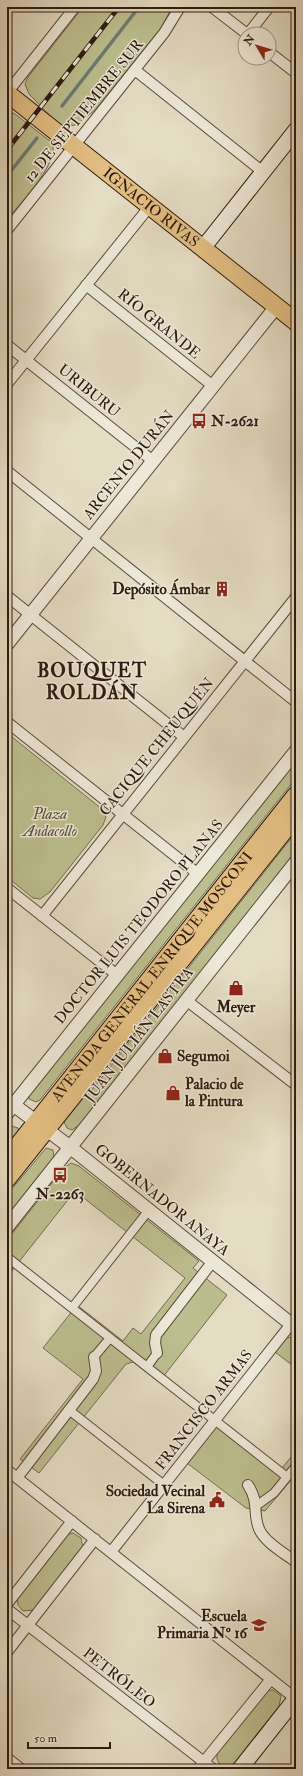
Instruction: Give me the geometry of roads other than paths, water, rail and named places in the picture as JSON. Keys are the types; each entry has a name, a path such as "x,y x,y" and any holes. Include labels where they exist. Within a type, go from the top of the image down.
{"main road":[{"name":"IGNACIO RIVAS","path":"7,93 296,322"},
{"path":"202,248 296,130"},
{"name":"AVENIDA GENERAL ENRIQUE MOSCONI","path":"7,1179 41,1126 296,794"},
{"name":"AVENIDA GENERAL ENRIQUE MOSCONI","path":"7,1158 41,1126 296,816"},
{"path":"240,1769 296,1698"}],"street":[{"path":"7,93 75,7"},
{"name":"12 DE SEPTIEMBRE SUR","path":"7,230 170,26 180,7"},
{"path":"212,7 237,26"},
{"path":"254,26 269,7"},
{"path":"277,58 296,73"},
{"path":"135,70 263,172"},
{"path":"7,384 150,206"},
{"name":"RÍO GRANDE","path":"86,285 213,386"},
{"name":"ARCENIO DURÁN","path":"7,644 276,307"},
{"name":"URIBURU","path":"7,344 153,461"},
{"path":"7,471 296,702"},
{"path":"7,596 184,737"},
{"name":"CACIQUE CHEUQUÉN","path":"42,916 296,597"},
{"path":"7,722 198,874"},
{"name":"DOCTOR LUIS TEODORO PLANAS","path":"9,1106 117,976 296,751"},
{"name":"JUAN JULIÁN LASTRA","path":"7,1227 296,862"},
{"path":"7,888 117,976"},
{"path":"186,1000 296,1085"},
{"name":"GOBERNADOR ANAYA","path":"9,1106 41,1126 70,1147 293,1326"},
{"path":"72,1308 149,1210"},
{"path":"7,1256 287,1477"},
{"path":"147,1367 157,1353 155,1343 156,1335 213,1261"},
{"name":"FRANCISCO ARMAS","path":"111,1552 215,1420 293,1326"},
{"path":"16,1478 95,1375 94,1357 110,1338"},
{"path":"69,1410 164,1485"},
{"path":"256,1506 274,1493 296,1466"},
{"path":"7,1470 296,1698"},
{"path":"248,1485 254,1496 257,1522 260,1531 267,1539 296,1562"},
{"path":"7,1604 72,1521"},
{"path":"7,1652 95,1539"},
{"name":"PETRÓLEO","path":"7,1609 201,1766 213,1769"},
{"path":"201,1766 271,1678"},
{"path":"7,1758 21,1769"}],"waterway":[{"path":"62,106 139,7"},
{"path":"7,176 37,138"}],"railway":[{"path":"7,150 119,7"}],"place":[{"name":"N-2621","path":"199,421"},
{"name":"Depósito Ámbar","path":"222,589"},
{"name":"Meyer","path":"236,988"},
{"name":"Segumoi","path":"165,1056"},
{"name":"Palacio de la Pintura","path":"173,1093"},
{"name":"N-2263","path":"60,1175"},
{"name":"Sociedad Vecinal La Sirena","path":"217,1500"},
{"name":"Escuela Primaria Nº 16","path":"259,1625"}],"district":[{"name":"BOUQUET ROLDÁN","path":"92,682"}],"park label":[{"name":"Plaza Andacollo","path":"50,822"}]}
